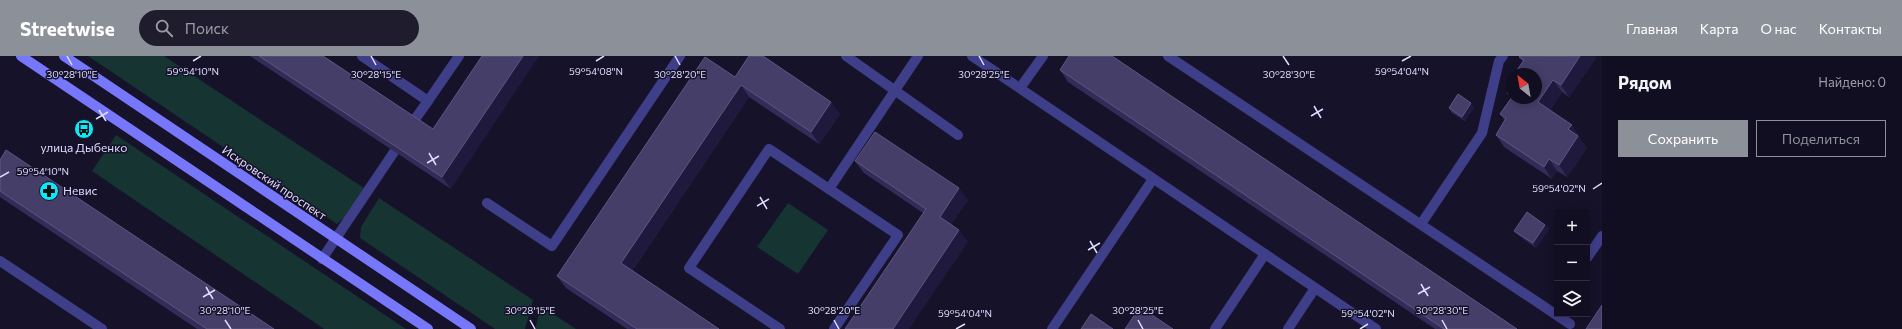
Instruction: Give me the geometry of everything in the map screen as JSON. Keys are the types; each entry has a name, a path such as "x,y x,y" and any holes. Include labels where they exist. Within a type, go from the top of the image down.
{"street":[{"path":"21,56 428,329"},
{"name":"Искровский проспект","path":"64,56 471,329"}],"lane":[{"path":"362,56 428,101"},
{"path":"414,122 459,56"},
{"path":"487,203 552,246 680,56"},
{"path":"846,56 958,135"},
{"path":"829,189 918,56"},
{"path":"972,56 1376,329"},
{"path":"1020,88 1044,56"},
{"path":"1168,56 1569,322"},
{"path":"1421,224 1482,133 1500,61 1503,56"},
{"path":"780,329 689,268 769,149 898,235 834,329"},
{"path":"322,258 394,152"},
{"path":"1052,329 1153,179"},
{"path":"1590,254 1602,236"},
{"path":"1215,329 1265,254"},
{"path":"0,262 102,329"},
{"path":"1288,329 1315,288"}],"green space":[{"path":"88,56 164,56 364,188 345,217 337,224"},
{"path":"116,135 406,329 324,329 92,171"},
{"path":"379,198 533,300 525,329 495,329 360,238 361,227"},
{"path":"788,203 828,230 798,274 757,247"},
{"path":"541,306 576,329 535,329"}],"building":[{"path":"259,56 323,56 433,129 482,56 523,56 442,177"},
{"path":"749,56 763,56 831,102 811,132 741,85 621,263 719,329 637,329 557,276 705,57 735,77"},
{"path":"1069,56 1112,56 1517,329 1444,329 1060,70"},
{"path":"1580,56 1561,85 1553,80 1542,96 1542,68 1518,68 1524,60 1519,57"},
{"path":"1458,94 1471,103 1462,117 1449,108"},
{"path":"1507,104 1541,104 1572,125 1568,129 1578,136 1559,165 1549,159 1544,167 1496,135 1506,118 1500,114"},
{"path":"875,132 959,188 940,217 959,230 893,329 845,329 926,209 855,161"},
{"path":"6,150 274,329 207,329 0,191 0,160"},
{"path":"1527,212 1545,225 1533,243 1514,231"},
{"path":"1602,305 1602,329 1586,329"},
{"path":"1140,307 1173,329 1125,329"},
{"path":"1091,314 1113,329 1081,329"}],"place":[{"name":"улица Дыбенко","path":"84,129"},
{"name":"Невис","path":"49,191"}]}
